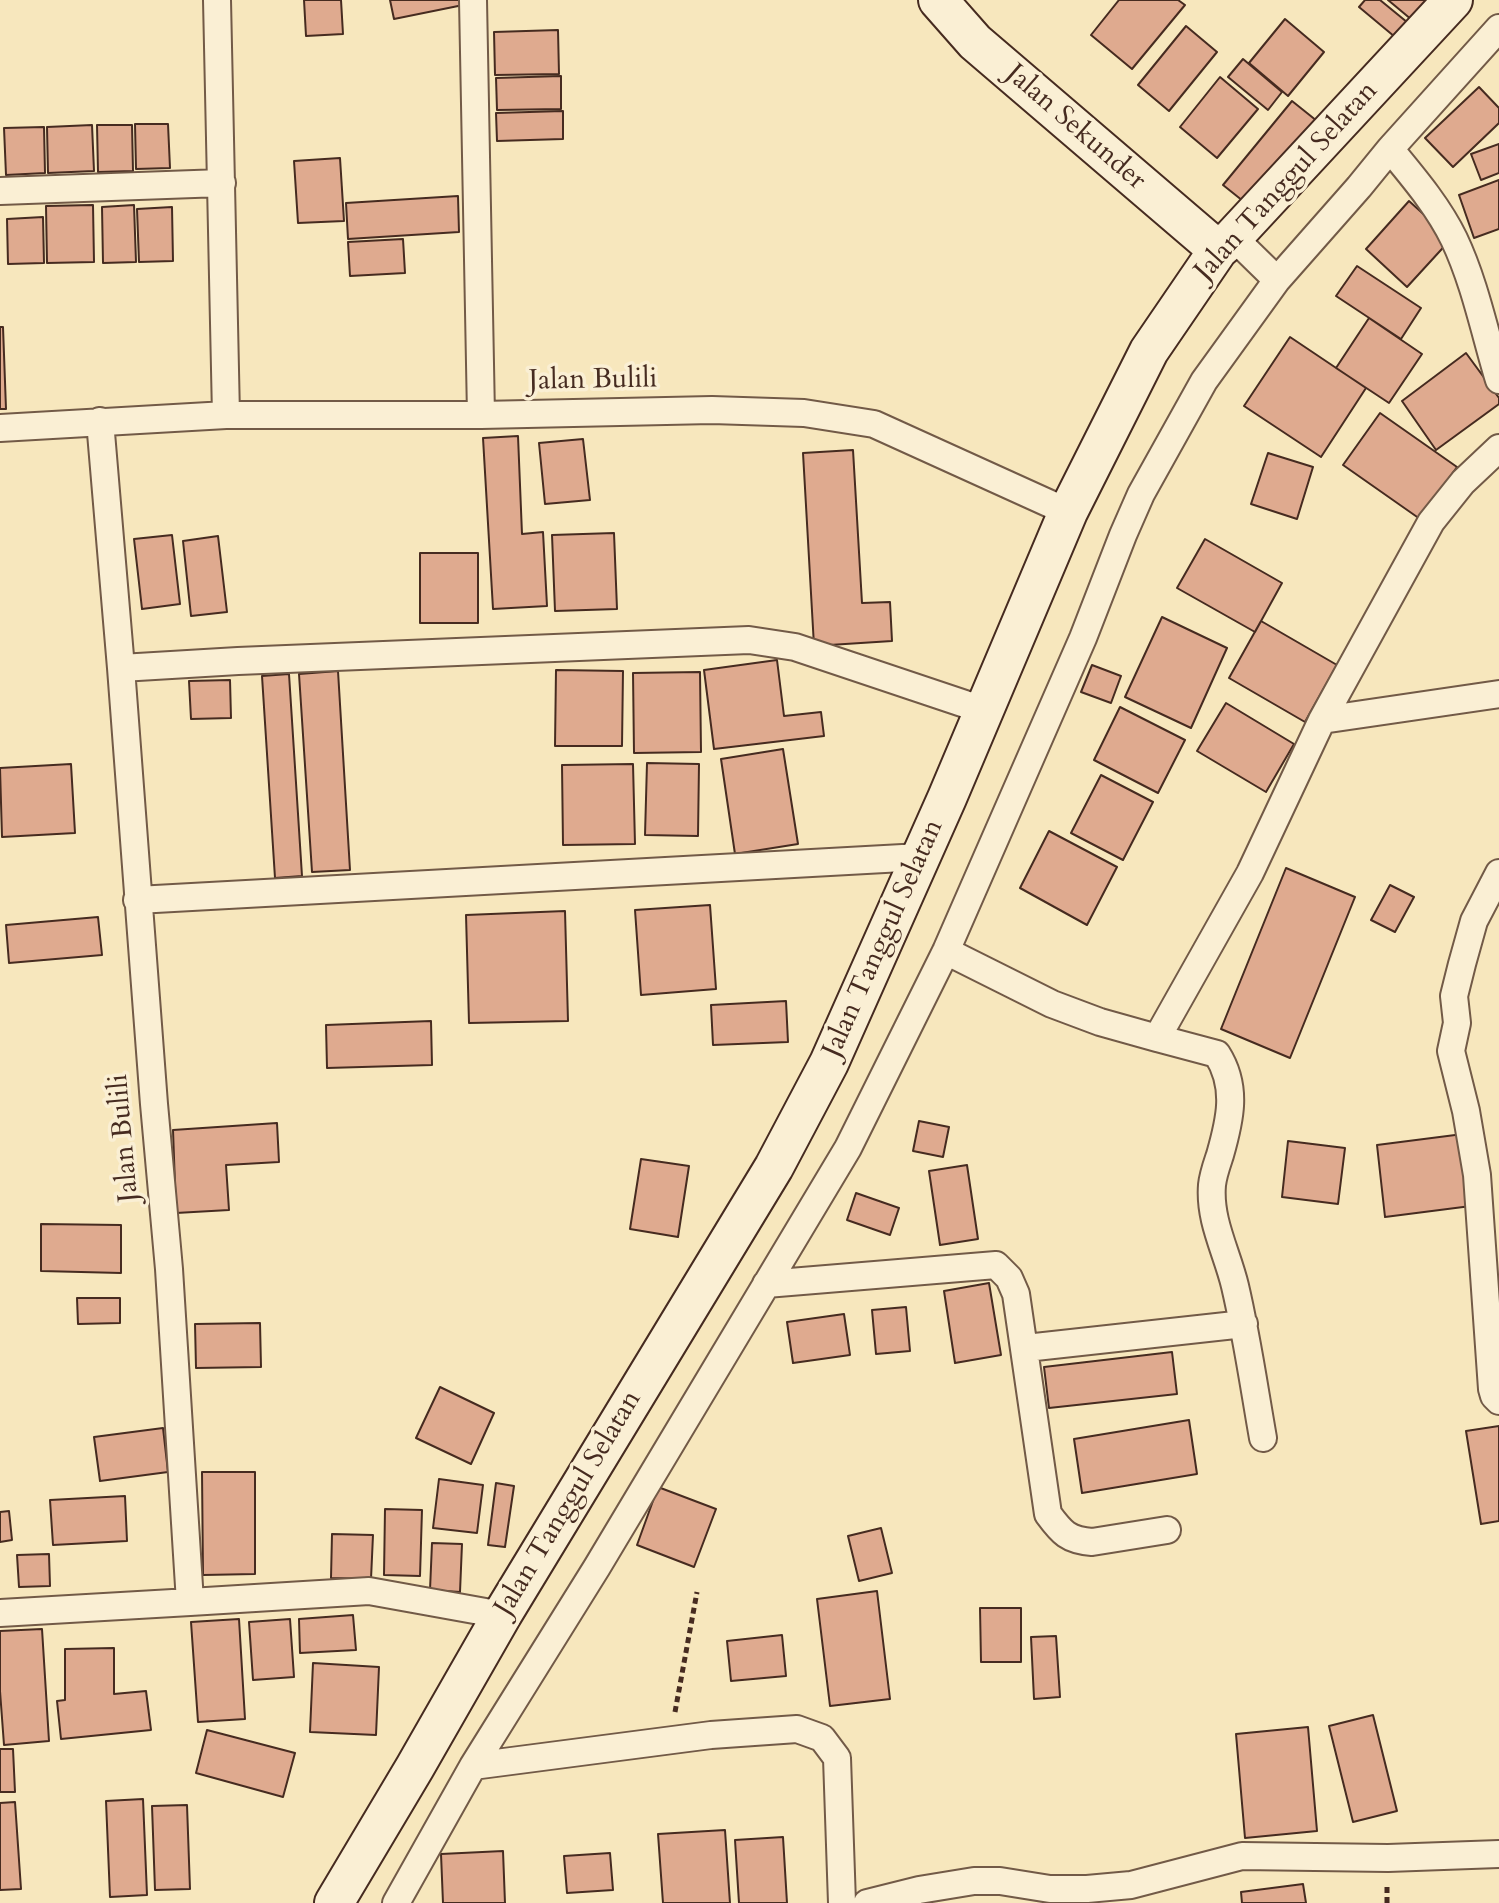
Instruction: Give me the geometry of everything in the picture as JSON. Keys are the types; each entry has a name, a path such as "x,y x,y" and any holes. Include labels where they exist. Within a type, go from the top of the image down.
{"street":[{"path":"217,0 226,415"},
{"path":"473,0 481,415"},
{"name":"Jalan Sekunder","path":"938,0 975,42 1233,246"},
{"name":"Jalan Tanggul Selatan","path":"334,1903 502,1615 774,1167 829,1063 921,857 1068,512 1149,351 1233,246 1453,0"},
{"name":"Jalan Tanggul Selatan","path":"396,1903 473,1766 597,1567 848,1148 946,951 1077,653 1141,494 1204,381 1272,275 1359,187 1499,28"},
{"path":"1390,149 1422,188 1453,237 1464,263 1499,380"},
{"path":"0,191 222,183"},
{"path":"1233,246 1272,275"},
{"name":"Jalan Bulili","path":"0,428 226,415 481,415 712,410 804,413 874,424 1068,512"},
{"name":"Jalan Bulili","path":"100,421 169,1269 190,1602"},
{"path":"1157,1038 1250,873 1322,720 1431,522 1463,482 1499,448"},
{"path":"121,668 749,640 795,647 983,710"},
{"path":"1322,720 1499,694"},
{"path":"137,900 921,857"},
{"path":"1499,873 1474,921 1454,996 1457,1023 1451,1051 1466,1111 1488,1174 1491,1381 1494,1396 1499,1401"},
{"path":"946,951 1052,1004 1100,1022 1217,1054 1226,1068 1230,1084 1228,1124 1212,1182 1212,1207 1244,1324 1263,1438"},
{"path":"766,1284 996,1265 1009,1278 1016,1294 1048,1514 1070,1538 1092,1542 1167,1530"},
{"path":"1026,1348 1244,1324"},
{"path":"0,1613 369,1591 502,1615"},
{"path":"473,1766 711,1735 797,1729 822,1738 837,1758 842,1903"},
{"path":"867,1903 974,1881 1000,1881 1050,1889 1131,1885 1242,1856 1388,1858 1499,1854"}],"path":[{"path":"669,1740 697,1592"}],"building":[{"path":"304,0 341,0 343,34 306,36"},
{"path":"390,0 468,0 468,4 394,19"},
{"path":"1119,0 1178,0 1185,5 1132,69 1091,35"},
{"path":"1365,0 1380,0 1413,27 1401,42 1359,7"},
{"path":"1388,0 1428,0 1412,20"},
{"path":"1285,19 1324,52 1288,96 1249,63"},
{"path":"1186,26 1217,52 1169,111 1138,85"},
{"path":"558,30 559,74 495,75 494,32"},
{"path":"1243,59 1282,92 1268,110 1228,77"},
{"path":"561,76 561,109 497,110 496,78"},
{"path":"1220,77 1258,109 1217,158 1180,127"},
{"path":"1479,87 1499,108 1499,123 1453,167 1425,138"},
{"path":"1292,101 1317,121 1248,205 1223,185"},
{"path":"563,111 563,139 497,141 496,113"},
{"path":"135,124 168,124 170,168 136,169"},
{"path":"92,125 94,171 48,173 47,127"},
{"path":"97,125 132,125 133,171 98,172"},
{"path":"44,127 45,173 6,175 4,128"},
{"path":"1499,144 1499,173 1481,180 1471,154"},
{"path":"340,158 344,221 298,223 294,161"},
{"path":"1499,180 1499,229 1474,238 1459,195"},
{"path":"458,196 459,232 348,239 346,203"},
{"path":"1409,201 1451,239 1407,287 1366,249"},
{"path":"93,205 94,262 47,263 46,206"},
{"path":"134,205 136,262 103,263 102,207"},
{"path":"172,207 173,261 139,262 137,209"},
{"path":"43,217 44,263 8,264 7,219"},
{"path":"403,239 405,273 350,276 348,242"},
{"path":"1357,266 1421,308 1401,339 1336,296"},
{"path":"1369,318 1422,354 1389,403 1336,368"},
{"path":"0,327 3,327 6,409 0,409"},
{"path":"1290,337 1366,388 1321,457 1244,406"},
{"path":"1466,353 1499,398 1499,404 1436,450 1402,401"},
{"path":"1380,413 1457,467 1420,519 1343,465"},
{"path":"518,436 522,534 543,532 547,606 493,609 483,438"},
{"path":"583,439 590,500 545,504 539,443"},
{"path":"853,450 862,603 890,602 892,641 814,646 803,453"},
{"path":"1268,453 1313,467 1297,519 1251,504"},
{"path":"614,533 617,609 555,611 552,535"},
{"path":"172,535 180,604 142,609 134,539"},
{"path":"218,536 227,612 191,616 183,541"},
{"path":"1205,539 1282,583 1255,632 1177,588"},
{"path":"420,553 478,553 478,623 420,623"},
{"path":"1162,617 1227,648 1191,728 1125,697"},
{"path":"1261,621 1337,665 1305,722 1229,678"},
{"path":"777,660 784,716 821,712 824,736 714,749 704,670"},
{"path":"1092,665 1121,676 1111,703 1081,692"},
{"path":"556,670 623,671 622,746 555,746"},
{"path":"338,671 350,870 312,872 299,674"},
{"path":"700,672 701,752 634,753 633,673"},
{"path":"289,674 302,876 275,878 262,676"},
{"path":"230,680 231,718 191,719 189,681"},
{"path":"1226,703 1294,744 1266,792 1197,751"},
{"path":"1120,707 1185,740 1158,793 1094,760"},
{"path":"783,749 798,844 735,854 721,759"},
{"path":"647,763 699,764 698,836 645,835"},
{"path":"71,764 75,833 2,837 0,768"},
{"path":"633,764 635,844 563,845 562,765"},
{"path":"1101,775 1153,802 1123,860 1071,833"},
{"path":"1049,831 1117,867 1087,925 1020,888"},
{"path":"1286,868 1355,897 1290,1058 1221,1029"},
{"path":"1390,885 1414,897 1395,932 1371,920"},
{"path":"710,905 716,989 641,995 635,910"},
{"path":"565,911 568,1021 469,1023 466,915"},
{"path":"98,917 102,955 9,963 6,925"},
{"path":"786,1001 788,1042 713,1045 711,1005"},
{"path":"431,1021 432,1065 327,1068 326,1025"},
{"path":"919,1121 949,1127 943,1157 913,1151"},
{"path":"277,1123 279,1162 226,1165 229,1210 176,1213 173,1130"},
{"path":"1463,1134 1471,1206 1385,1217 1377,1145"},
{"path":"1288,1141 1345,1148 1338,1204 1282,1197"},
{"path":"641,1159 689,1166 678,1237 630,1229"},
{"path":"967,1165 978,1239 940,1245 929,1171"},
{"path":"856,1193 899,1208 890,1235 847,1220"},
{"path":"41,1224 121,1225 121,1273 41,1271"},
{"path":"989,1283 1001,1355 955,1363 944,1291"},
{"path":"77,1298 120,1298 120,1323 78,1324"},
{"path":"906,1307 910,1351 876,1354 872,1310"},
{"path":"844,1314 850,1355 793,1363 787,1322"},
{"path":"260,1323 261,1367 196,1368 195,1324"},
{"path":"1172,1352 1177,1394 1049,1408 1044,1367"},
{"path":"440,1387 494,1413 471,1464 416,1438"},
{"path":"1189,1420 1197,1474 1082,1493 1074,1439"},
{"path":"1499,1426 1499,1521 1481,1524 1466,1431"},
{"path":"163,1428 168,1472 100,1481 94,1437"},
{"path":"202,1472 255,1472 255,1574 203,1575"},
{"path":"439,1479 483,1485 477,1533 433,1528"},
{"path":"496,1483 514,1486 505,1547 488,1545"},
{"path":"658,1487 716,1509 694,1567 637,1545"},
{"path":"125,1496 127,1541 53,1545 50,1500"},
{"path":"385,1509 422,1510 420,1576 384,1575"},
{"path":"9,1511 12,1540 0,1542 0,1512"},
{"path":"881,1528 892,1573 859,1581 848,1536"},
{"path":"332,1534 373,1535 371,1579 331,1578"},
{"path":"432,1543 462,1544 460,1592 430,1590"},
{"path":"49,1554 50,1586 19,1587 17,1555"},
{"path":"877,1591 890,1699 830,1706 817,1599"},
{"path":"980,1608 1021,1608 1021,1662 981,1662"},
{"path":"353,1615 356,1650 300,1653 299,1619"},
{"path":"239,1619 245,1719 198,1722 191,1622"},
{"path":"290,1619 294,1677 253,1680 249,1622"},
{"path":"42,1629 49,1741 4,1745 0,1631"},
{"path":"782,1635 786,1676 731,1681 727,1641"},
{"path":"1056,1636 1060,1697 1034,1699 1031,1637"},
{"path":"114,1648 114,1694 146,1691 151,1730 61,1739 57,1701 65,1700 65,1649"},
{"path":"313,1663 379,1667 376,1735 310,1732"},
{"path":"1373,1715 1397,1811 1353,1822 1329,1726"},
{"path":"1308,1727 1317,1831 1245,1838 1236,1734"},
{"path":"207,1730 295,1753 283,1797 196,1773"},
{"path":"0,1749 13,1749 15,1792 0,1792"},
{"path":"143,1799 147,1895 110,1897 106,1801"},
{"path":"15,1802 21,1889 0,1890 0,1803"},
{"path":"187,1805 190,1889 155,1890 152,1806"},
{"path":"725,1830 730,1903 663,1903 658,1834"},
{"path":"783,1837 787,1903 739,1903 735,1840"},
{"path":"503,1851 505,1903 443,1903 441,1854"},
{"path":"610,1853 613,1890 567,1893 564,1856"},
{"path":"1303,1884 1306,1903 1242,1903 1241,1892"}]}
